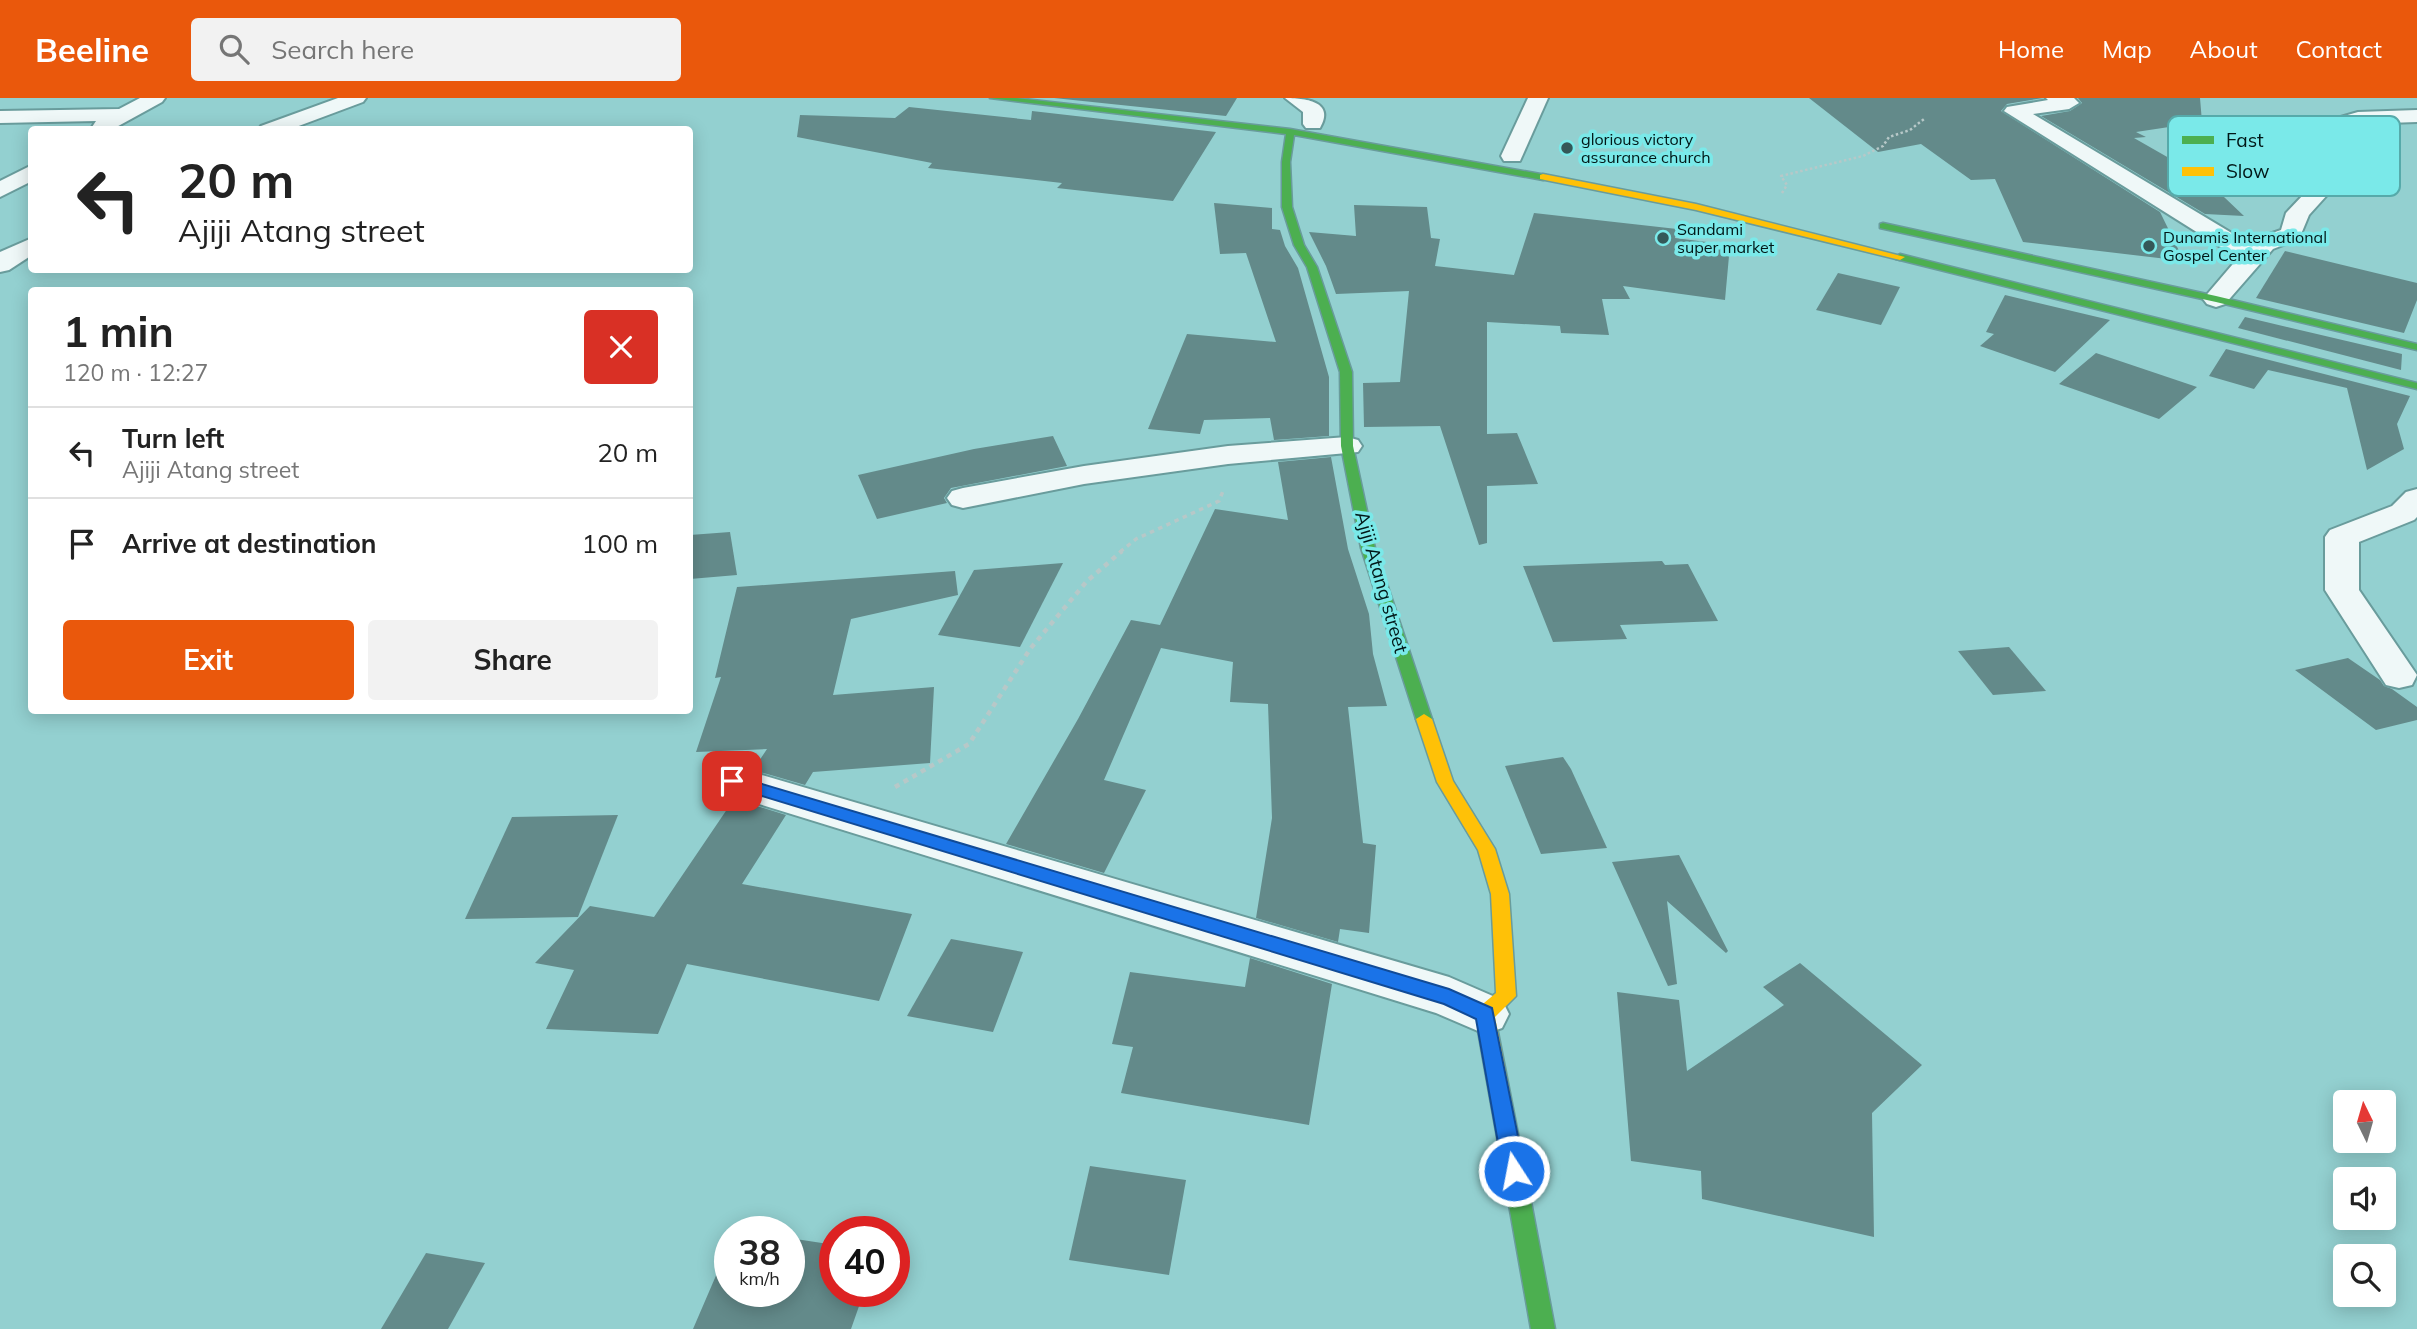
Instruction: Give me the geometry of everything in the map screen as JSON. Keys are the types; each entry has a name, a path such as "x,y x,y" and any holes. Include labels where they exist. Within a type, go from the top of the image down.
{"main road":[{"path":"994,98 1290,132 1530,174 1696,207 2176,323 2417,386"},
{"path":"1103,98 1312,124 1512,156 1696,190"},
{"name":"Ajiji Atang street","path":"1290,132 1286,162 1287,207 1299,245 1312,267 1346,372 1347,446 1368,548 1445,782 1486,849 1500,894 1506,996 1485,1014"},
{"path":"1870,223 2216,299 2417,347"},
{"path":"1485,1014 1543,1329"}],"street":[{"path":"103,126 155,98"},
{"path":"279,126 356,98"},
{"path":"1295,98 1314,110 1312,124"},
{"path":"1512,156 1538,98"},
{"path":"2056,98 2069,103 2014,111 2252,256"},
{"path":"0,117 120,115"},
{"path":"0,190 28,173"},
{"path":"2216,299 2264,244 2291,234 2298,213 2315,196"},
{"path":"0,265 7,258 28,247"},
{"path":"963,498 1084,475 1237,454 1347,446"},
{"path":"2399,676 2342,590 2342,537 2403,513 2417,499"},
{"path":"732,781 1449,997 1485,1014"}],"path":[{"path":"1781,195 1787,185 1781,176 1863,156 1883,146 1889,137 1910,131 1924,119"},
{"path":"844,815 969,744 1030,649 1087,581 1136,540 1219,501 1237,454"}],"building":[{"path":"1054,98 1237,98 1226,116"},
{"path":"1809,98 2043,98 2007,104 2001,111 2160,212 2184,261 2023,242 1995,179 1971,180 1921,144 1878,152"},
{"path":"2078,98 2200,98 2202,116 2168,116 2168,127 2136,132 2146,137 2134,138 2168,157 2168,192 2041,116 2070,111 2082,103"},
{"path":"909,107 1031,120 1032,111 1216,132 1173,201 1057,188 1062,183 928,168 932,163 797,137 800,115 895,118"},
{"path":"2175,196 2223,196 2244,216 2205,214"},
{"path":"1214,203 1272,208 1272,229 1280,230 1285,246 1298,268 1329,377 1329,436 1274,440 1270,418 1204,420 1200,434 1148,429 1187,334 1276,342 1246,253 1220,254"},
{"path":"1354,205 1427,207 1431,238 1440,239 1435,266 1514,275 1534,213 1677,229 1675,238 1730,245 1725,300 1623,286 1630,299 1602,299 1609,335 1561,333 1560,326 1487,322 1487,434 1517,433 1538,484 1487,486 1487,543 1479,545 1440,426 1364,427 1363,383 1400,382 1409,291 1336,294 1309,232 1356,236"},
{"path":"2285,251 2417,283 2417,300 2404,333 2256,298"},
{"path":"1838,273 1900,287 1881,325 1816,310"},
{"path":"2005,295 2110,320 2055,372 1980,346 1994,334 1986,332"},
{"path":"2245,317 2402,354 2401,370 2238,328"},
{"path":"2226,349 2410,396 2397,424 2404,449 2367,470 2347,388 2268,370 2254,389 2209,376"},
{"path":"2096,353 2197,387 2159,419 2059,384"},
{"path":"1053,436 1067,466 951,488 944,498 947,503 877,519 858,475 974,449"},
{"path":"1331,457 1348,549 1369,614 1373,654 1387,706 1348,707 1363,843 1376,845 1369,933 1340,929 1338,942 1256,918 1272,818 1268,704 1230,702 1233,662 1161,648 1104,780 1146,790 1104,873 1006,844 1131,620 1160,625 1215,509 1288,520 1278,462"},
{"path":"730,532 737,575 693,579 693,535"},
{"path":"1662,561 1665,565 1688,564 1718,621 1620,625 1627,639 1553,642 1523,566"},
{"path":"1063,563 1020,647 938,635 974,570"},
{"path":"955,571 958,595 851,619 833,695 934,687 930,763 813,772 805,785 753,770 767,749 696,752 721,677 715,678 737,587"},
{"path":"2009,647 2046,691 1993,695 1958,651"},
{"path":"2348,658 2417,707 2417,720 2376,730 2295,670"},
{"path":"1563,757 1607,848 1541,854 1505,766"},
{"path":"734,799 786,815 742,884 912,914 879,1001 687,964 658,1034 546,1029 574,970 535,963 590,906 654,917"},
{"path":"618,815 578,917 465,919 512,817"},
{"path":"1679,855 1728,951 1726,953 1667,901 1677,984 1668,986 1612,862"},
{"path":"951,939 1023,952 993,1032 907,1016"},
{"path":"1250,958 1332,984 1309,1125 1121,1093 1133,1047 1112,1044 1130,972 1245,987"},
{"path":"1800,963 1922,1065 1872,1113 1874,1237 1702,1199 1701,1171 1631,1161 1617,992 1679,1000 1687,1071 1784,1005 1763,987"},
{"path":"1090,1166 1186,1180 1169,1275 1069,1260"},
{"path":"805,1240 819,1243 819,1307 859,1307 851,1329 693,1329 714,1280 714,1307 805,1307"},
{"path":"426,1253 485,1263 448,1329 381,1329"}],"traffic: fast":[{"path":"994,98 1290,132 1543,177"},
{"path":"1290,132 1286,162 1287,207 1299,245 1312,267 1346,372 1347,446 1368,548 1424,719"},
{"path":"1883,226 2216,299 2417,347"},
{"path":"1900,257 2417,386"},
{"path":"1511,1154 1543,1329"}],"traffic: slow":[{"path":"1543,177 1696,207 1900,257"},
{"path":"1424,719 1445,782 1486,849 1500,894 1506,996 1485,1014 1511,1154"}],"place":[{"name":"glorious victory assurance church","path":"1567,148"},
{"name":"Sandami super market","path":"1663,238"},
{"name":"Dunamis International Gospel Center","path":"2149,246"}],"route":[{"path":"732,781 1449,997 1485,1014 1514,1171"}]}
